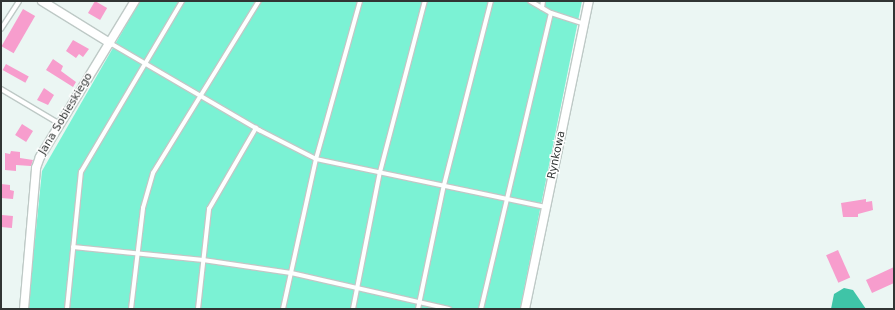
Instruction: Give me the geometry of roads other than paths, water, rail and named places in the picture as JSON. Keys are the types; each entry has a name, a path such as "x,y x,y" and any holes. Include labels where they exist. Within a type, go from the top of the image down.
{"street":[{"path":"42,1 110,43"},
{"name":"Jana Sobieskiego","path":"24,309 35,174 40,157 135,1"},
{"name":"Rynkowa","path":"525,309 589,1"}],"lane":[{"path":"1,29 19,1"},
{"path":"67,309 81,172 182,1"},
{"path":"131,309 143,208 153,173 202,96 259,1"},
{"path":"283,309 316,159 360,1"},
{"path":"353,309 380,172 425,1"},
{"path":"418,309 444,185 491,1"},
{"path":"530,1 551,13 585,24"},
{"path":"542,8 543,1"},
{"path":"481,309 506,198 551,13"},
{"path":"110,43 256,128 316,159 506,198 546,208"},
{"path":"1,89 60,124"},
{"path":"198,309 209,210 256,128"},
{"path":"73,247 204,260 290,273 420,304 449,309"}]}
